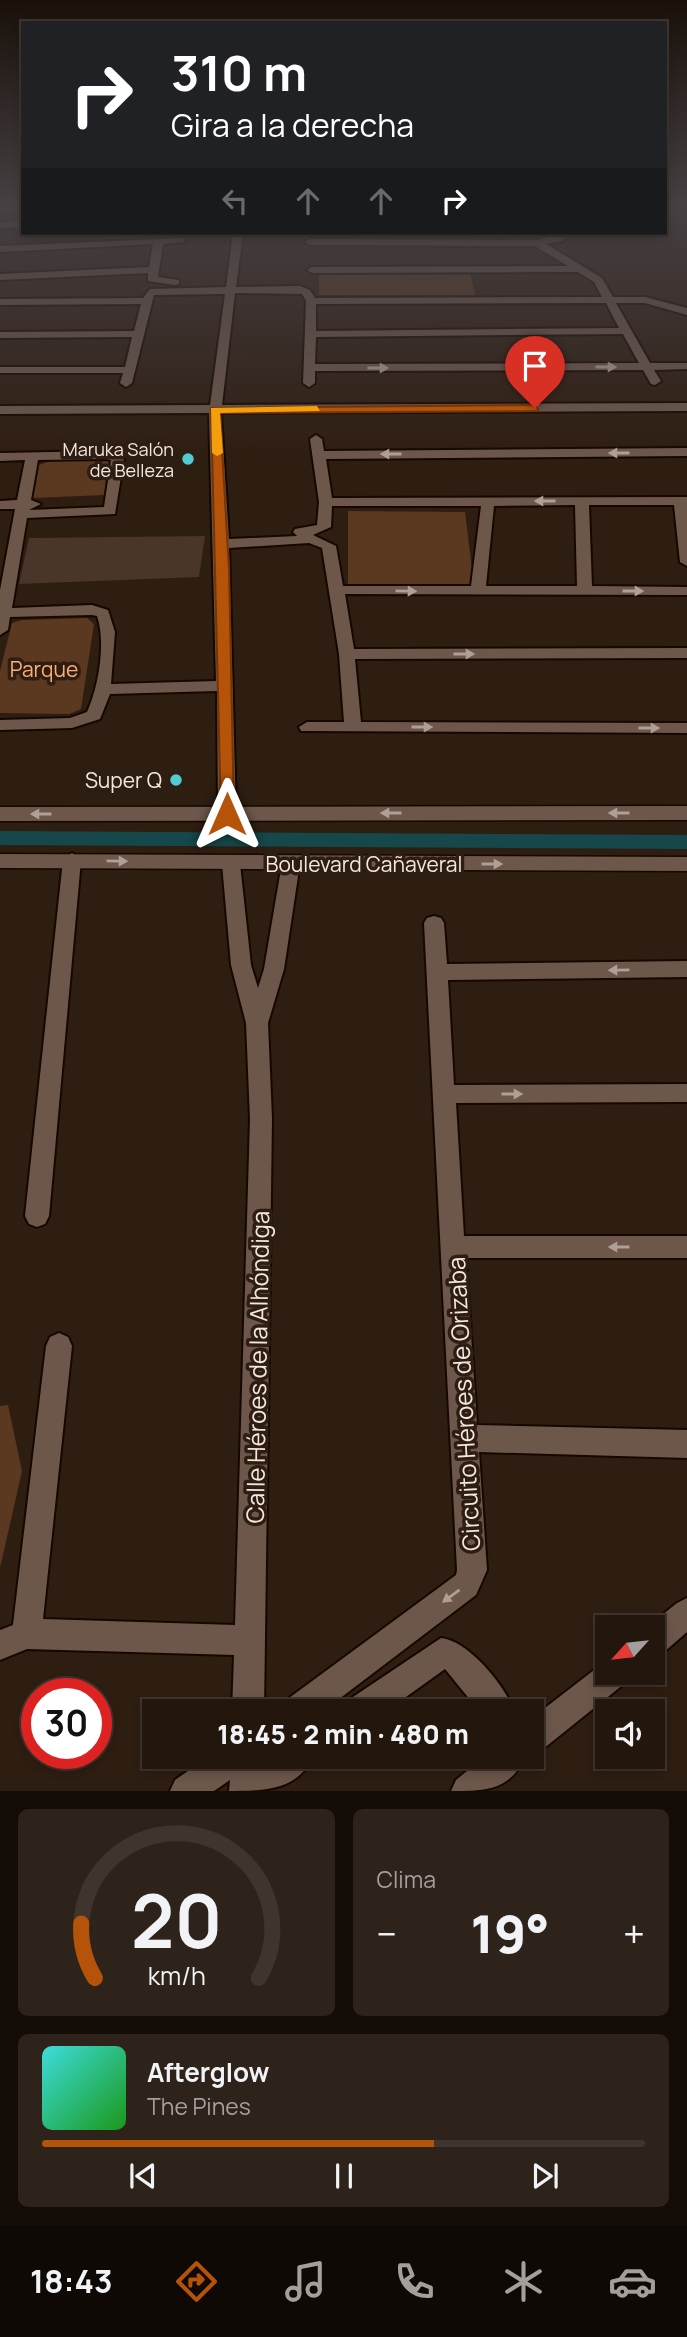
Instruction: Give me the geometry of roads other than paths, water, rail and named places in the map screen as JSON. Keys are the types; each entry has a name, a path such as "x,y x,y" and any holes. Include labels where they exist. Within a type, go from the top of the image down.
{"street":[{"path":"127,383 146,301 153,290"},
{"path":"227,814 222,539 215,410 229,290"},
{"path":"301,290 309,294 311,301 309,383"},
{"path":"311,301 425,290"},
{"path":"526,290 610,300 662,302 687,312"},
{"path":"603,290 649,367 668,408"},
{"path":"0,302 146,301"},
{"path":"310,334 629,331"},
{"path":"0,335 138,334"},
{"path":"310,368 687,366"},
{"path":"0,370 130,370"},
{"path":"0,410 687,407"},
{"path":"222,539 320,530 324,527 326,502 316,439"},
{"path":"318,455 687,453"},
{"path":"0,630 4,613 7,556 23,509 32,456"},
{"path":"0,457 116,457 113,502 108,512 23,509 0,505"},
{"path":"478,592 488,501"},
{"path":"582,501 586,591"},
{"path":"326,502 684,501 687,562"},
{"path":"222,539 321,540 329,546 347,654 353,726"},
{"path":"338,590 687,591"},
{"path":"0,725 72,723 90,718 98,710 104,683 108,623 103,613 4,613"},
{"path":"347,654 687,653"},
{"path":"104,683 225,679"},
{"path":"307,727 687,729"},
{"path":"0,814 687,813"},
{"path":"37,1216 72,860"},
{"name":"Boulevard Cañaveral","path":"0,861 687,864"},
{"name":"Calle Héroes de la Alhóndiga","path":"257,1023 274,969 290,863"},
{"name":"Calle Héroes de la Alhóndiga","path":"231,864 241,965 257,1023 261,1119 260,1271 248,1699"},
{"name":"Circuito Héroes de Orizaba","path":"313,1699 466,1585 472,1570 434,923"},
{"path":"437,972 687,969"},
{"path":"444,1094 687,1093"},
{"path":"454,1247 687,1247"},
{"path":"59,1346 13,1640 250,1640"},
{"path":"465,1438 687,1444"},
{"path":"665,1631 687,1613"},
{"path":"376,1699 441,1653 450,1654 458,1660 490,1699"},
{"path":"544,1725 597,1685"},
{"path":"186,1791 218,1769"},
{"path":"244,1791 246,1769"},
{"path":"251,1791 281,1769"},
{"path":"467,1791 494,1769"}],"waterway":[{"path":"0,838 687,842"}],"place":[{"name":"Maruka Salón de Belleza","path":"188,459"},
{"name":"Super Q","path":"176,780"}],"park label":[{"name":"Parque","path":"44,669"}]}
